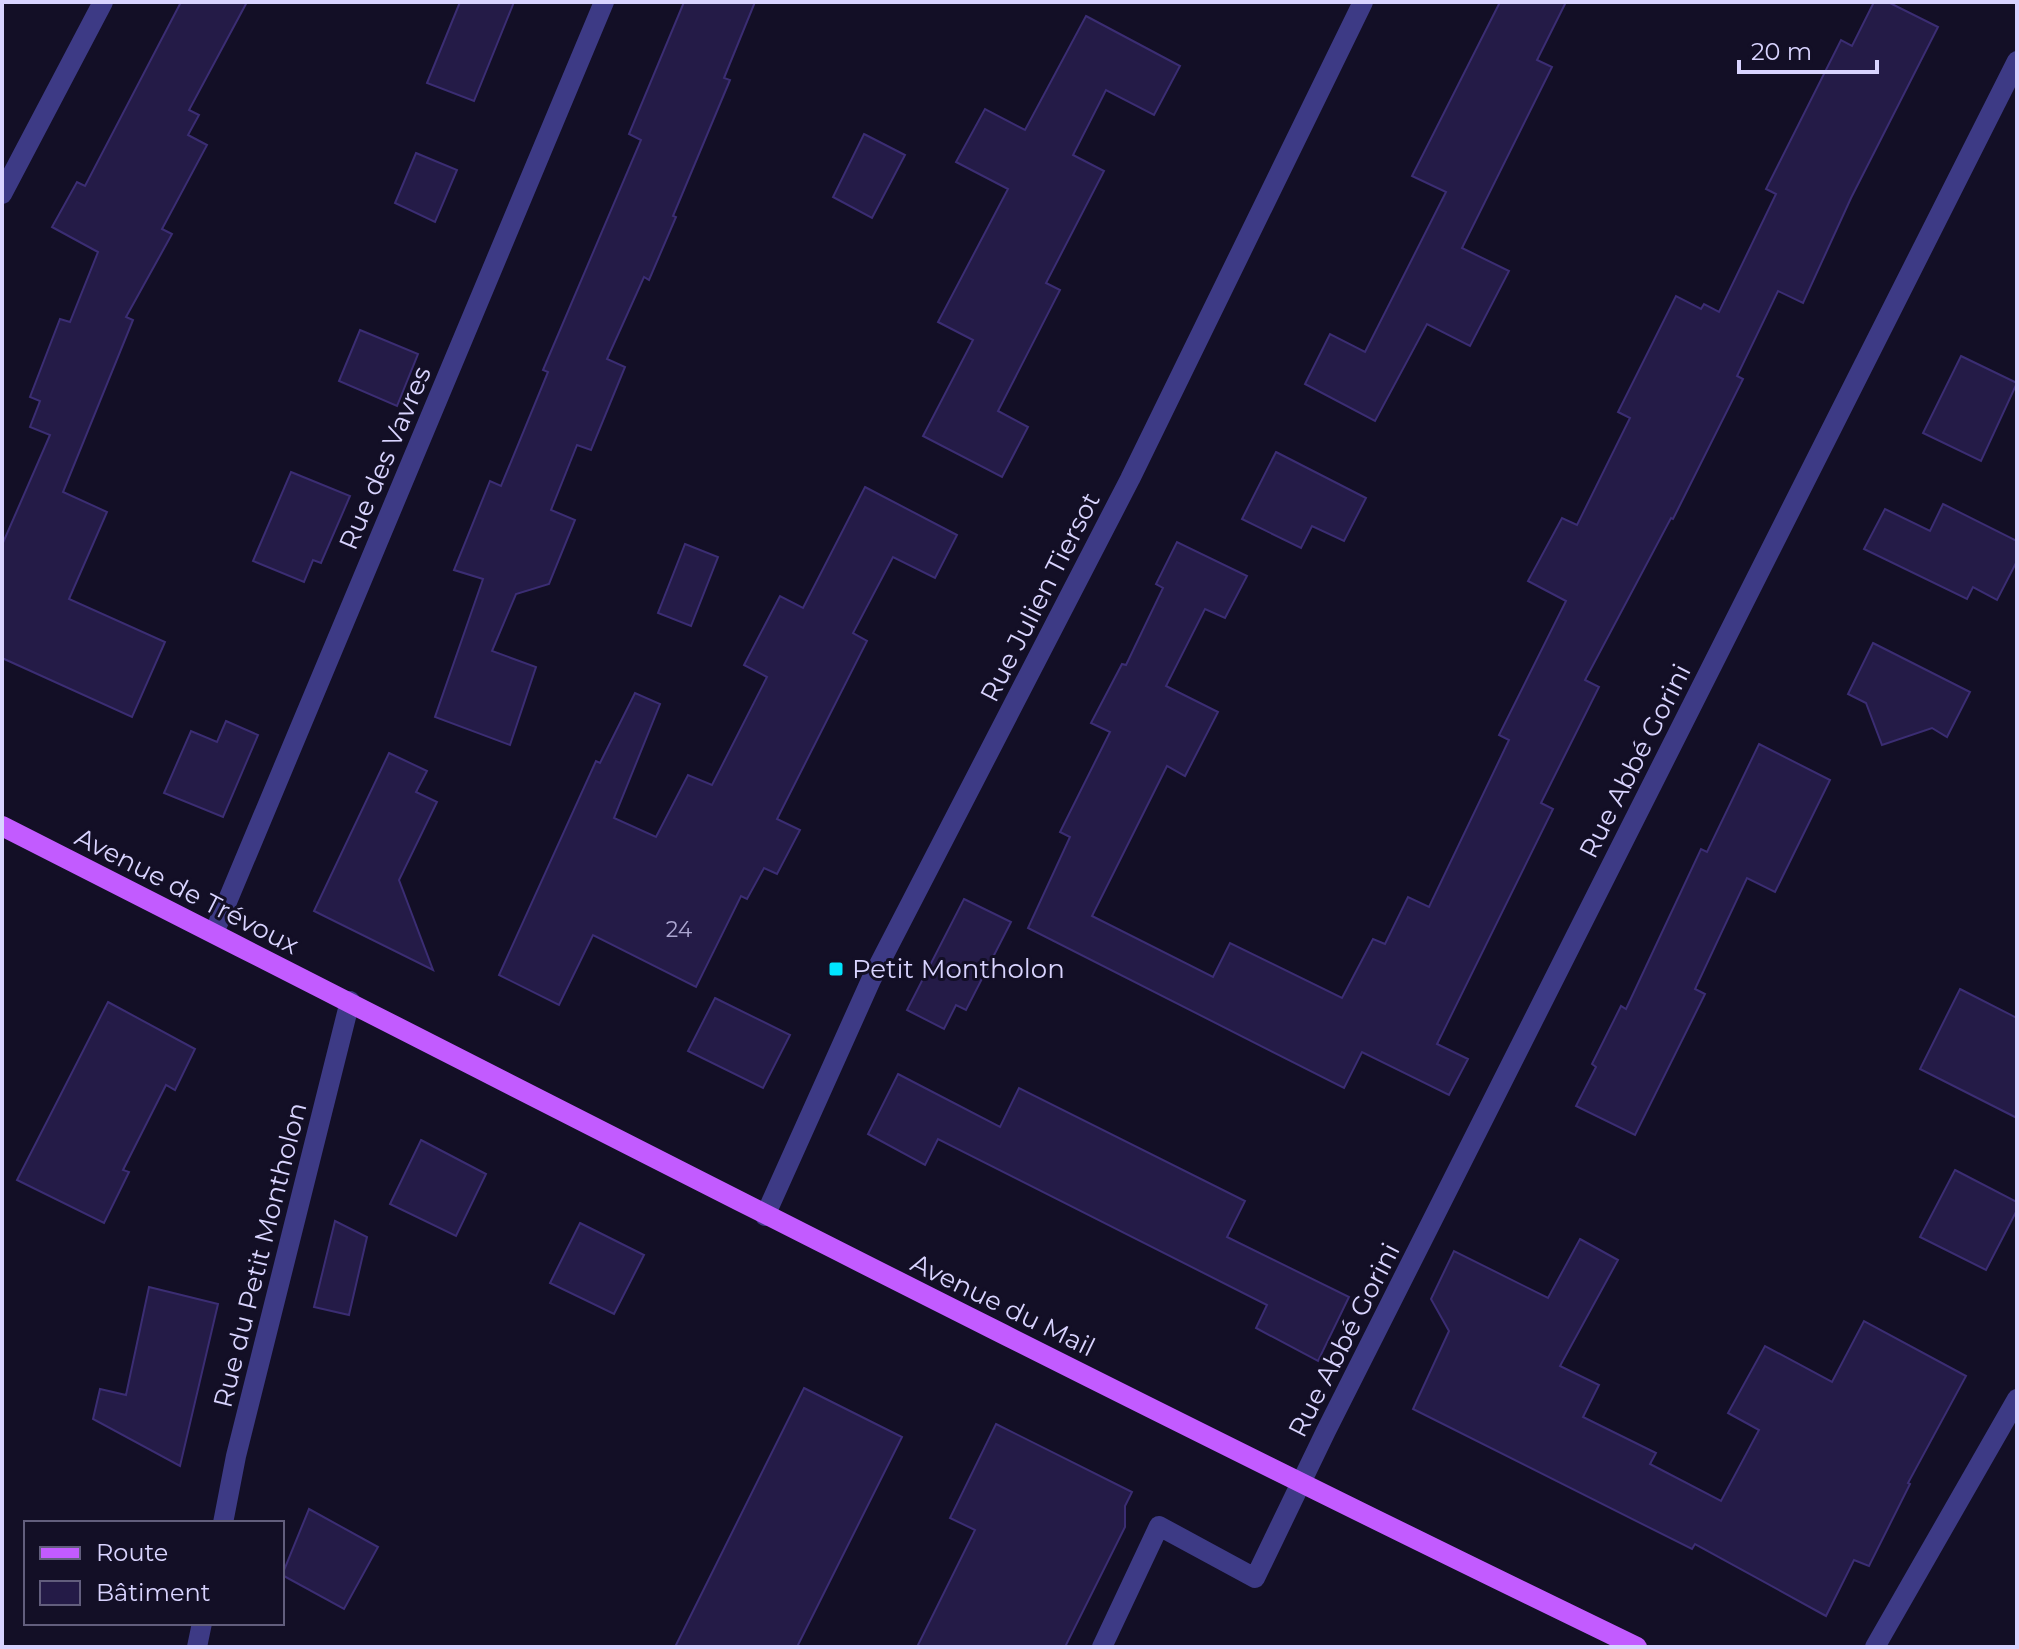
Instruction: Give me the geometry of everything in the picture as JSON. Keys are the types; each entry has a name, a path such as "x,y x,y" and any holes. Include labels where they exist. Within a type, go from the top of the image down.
{"main road":[{"name":"Avenue de Trévoux","path":"2,826 350,1001"},
{"name":"Avenue du Mail","path":"350,1001 765,1216 1301,1485 1637,1647"}],"street":[{"path":"2,194 103,2"},
{"name":"Rue des Vavres","path":"214,933 604,2"},
{"name":"Rue Julien Tiersot","path":"765,1216 871,980 1130,479 1363,2"},
{"name":"Rue Abbé Gorini","path":"1102,1647 1159,1526 1255,1578 2017,61"},
{"name":"Rue du Petit Montholon","path":"223,1521 236,1456 350,1001"},
{"path":"1875,1647 2017,1399"},
{"path":"197,1647 202,1625"}],"building":[{"path":"181,2 247,2 189,110 199,115 188,135 207,145 162,229 172,234 126,317 133,320 63,492 107,512 69,599 165,642 132,717 2,658 2,545 50,435 30,427 40,401 30,397 60,319 70,322 98,252 52,227 77,182 85,186"},
{"path":"460,2 514,2 474,101 427,83"},
{"path":"684,2 755,2 724,78 730,80 673,216 676,217 649,280 644,277 607,359 625,367 591,450 577,445 551,510 575,520 549,584 516,594 492,651 536,667 510,745 435,717 483,579 454,570 490,481 501,486 548,372 543,370 641,140 629,134"},
{"path":"1500,2 1566,2 1537,60 1552,67 1462,248 1509,271 1470,346 1427,324 1375,421 1305,384 1330,334 1365,352 1446,192 1412,176"},
{"path":"1874,2 1888,2 1938,27 1851,198 1803,303 1778,291 1737,376 1743,379 1673,519 1585,680 1599,687 1541,803 1553,809 1437,1044 1468,1059 1449,1095 1362,1052 1344,1088 1028,928 1070,837 1060,832 1110,732 1091,723 1122,664 1126,665 1163,588 1156,584 1177,542 1247,576 1225,618 1205,609 1166,686 1218,712 1185,776 1167,766 1092,916 1213,977 1230,943 1342,998 1373,939 1385,944 1408,897 1429,907 1509,740 1499,735 1566,601 1528,581 1562,518 1577,525 1630,418 1618,412 1676,296 1701,309 1704,304 1719,312 1776,194 1766,189 1841,40 1852,46"},
{"path":"1086,16 1180,66 1154,115 1106,90 1073,155 1104,171 1046,283 1060,290 998,411 1028,427 1002,477 923,436 973,340 938,322 1008,189 956,162 985,109 1025,130"},
{"path":"864,134 905,155 872,218 833,197"},
{"path":"416,153 457,170 435,222 395,203"},
{"path":"360,330 418,354 397,406 339,381"},
{"path":"1961,356 2017,383 1981,461 1923,433"},
{"path":"1276,452 1366,498 1344,541 1312,526 1301,548 1242,519"},
{"path":"291,472 350,496 321,563 313,560 304,582 253,561"},
{"path":"865,487 957,535 935,578 893,557 853,633 867,641 777,819 800,830 777,874 764,868 747,899 741,896 696,987 593,935 559,1005 499,975 596,761 600,763 635,693 660,704 614,818 656,837 688,775 712,785 767,677 744,665 780,596 803,608"},
{"path":"1943,504 2017,541 2017,561 1997,600 1973,587 1967,599 1864,549 1885,509 1930,531"},
{"path":"685,544 718,557 691,626 658,613"},
{"path":"1873,643 1970,692 1947,737 1932,728 1882,745 1866,703 1848,694"},
{"path":"226,721 258,735 223,817 164,793 191,731 217,742"},
{"path":"1759,744 1830,780 1775,892 1747,878 1695,989 1705,994 1635,1135 1576,1106 1596,1067 1592,1064 1621,1006 1626,1009 1701,849 1707,852"},
{"path":"389,753 427,771 416,792 437,802 399,880 433,970 314,911"},
{"path":"964,899 1011,922 966,1010 956,1005 944,1029 907,1010"},
{"path":"1960,989 2017,1018 2017,1118 1920,1069"},
{"path":"715,998 790,1035 763,1088 688,1051"},
{"path":"108,1002 195,1049 175,1090 166,1085 123,1170 129,1172 104,1223 17,1180"},
{"path":"898,1074 1000,1127 1019,1088 1245,1201 1227,1237 1349,1297 1318,1361 1256,1328 1267,1305 938,1139 925,1165 868,1134"},
{"path":"421,1140 486,1174 456,1236 390,1204"},
{"path":"1955,1170 2017,1202 2017,1210 1986,1270 1920,1237"},
{"path":"335,1221 367,1237 349,1315 314,1307"},
{"path":"580,1223 644,1255 614,1314 550,1283"},
{"path":"1580,1239 1618,1260 1560,1366 1599,1385 1583,1417 1656,1453 1650,1464 1721,1501 1759,1430 1728,1413 1765,1346 1832,1382 1864,1321 1966,1376 1908,1483 1869,1566 1854,1560 1826,1616 1695,1544 1692,1549 1413,1409 1449,1331 1431,1299 1454,1251 1548,1298"},
{"path":"149,1287 218,1304 180,1466 93,1419 100,1389 126,1395"},
{"path":"804,1388 902,1437 797,1647 675,1647"},
{"path":"996,1424 1132,1492 1125,1506 1125,1527 1065,1647 917,1647 975,1530 950,1518"},
{"path":"309,1509 378,1547 344,1609 284,1576"}],"place":[{"name":"Petit Montholon","path":"836,969"}]}
